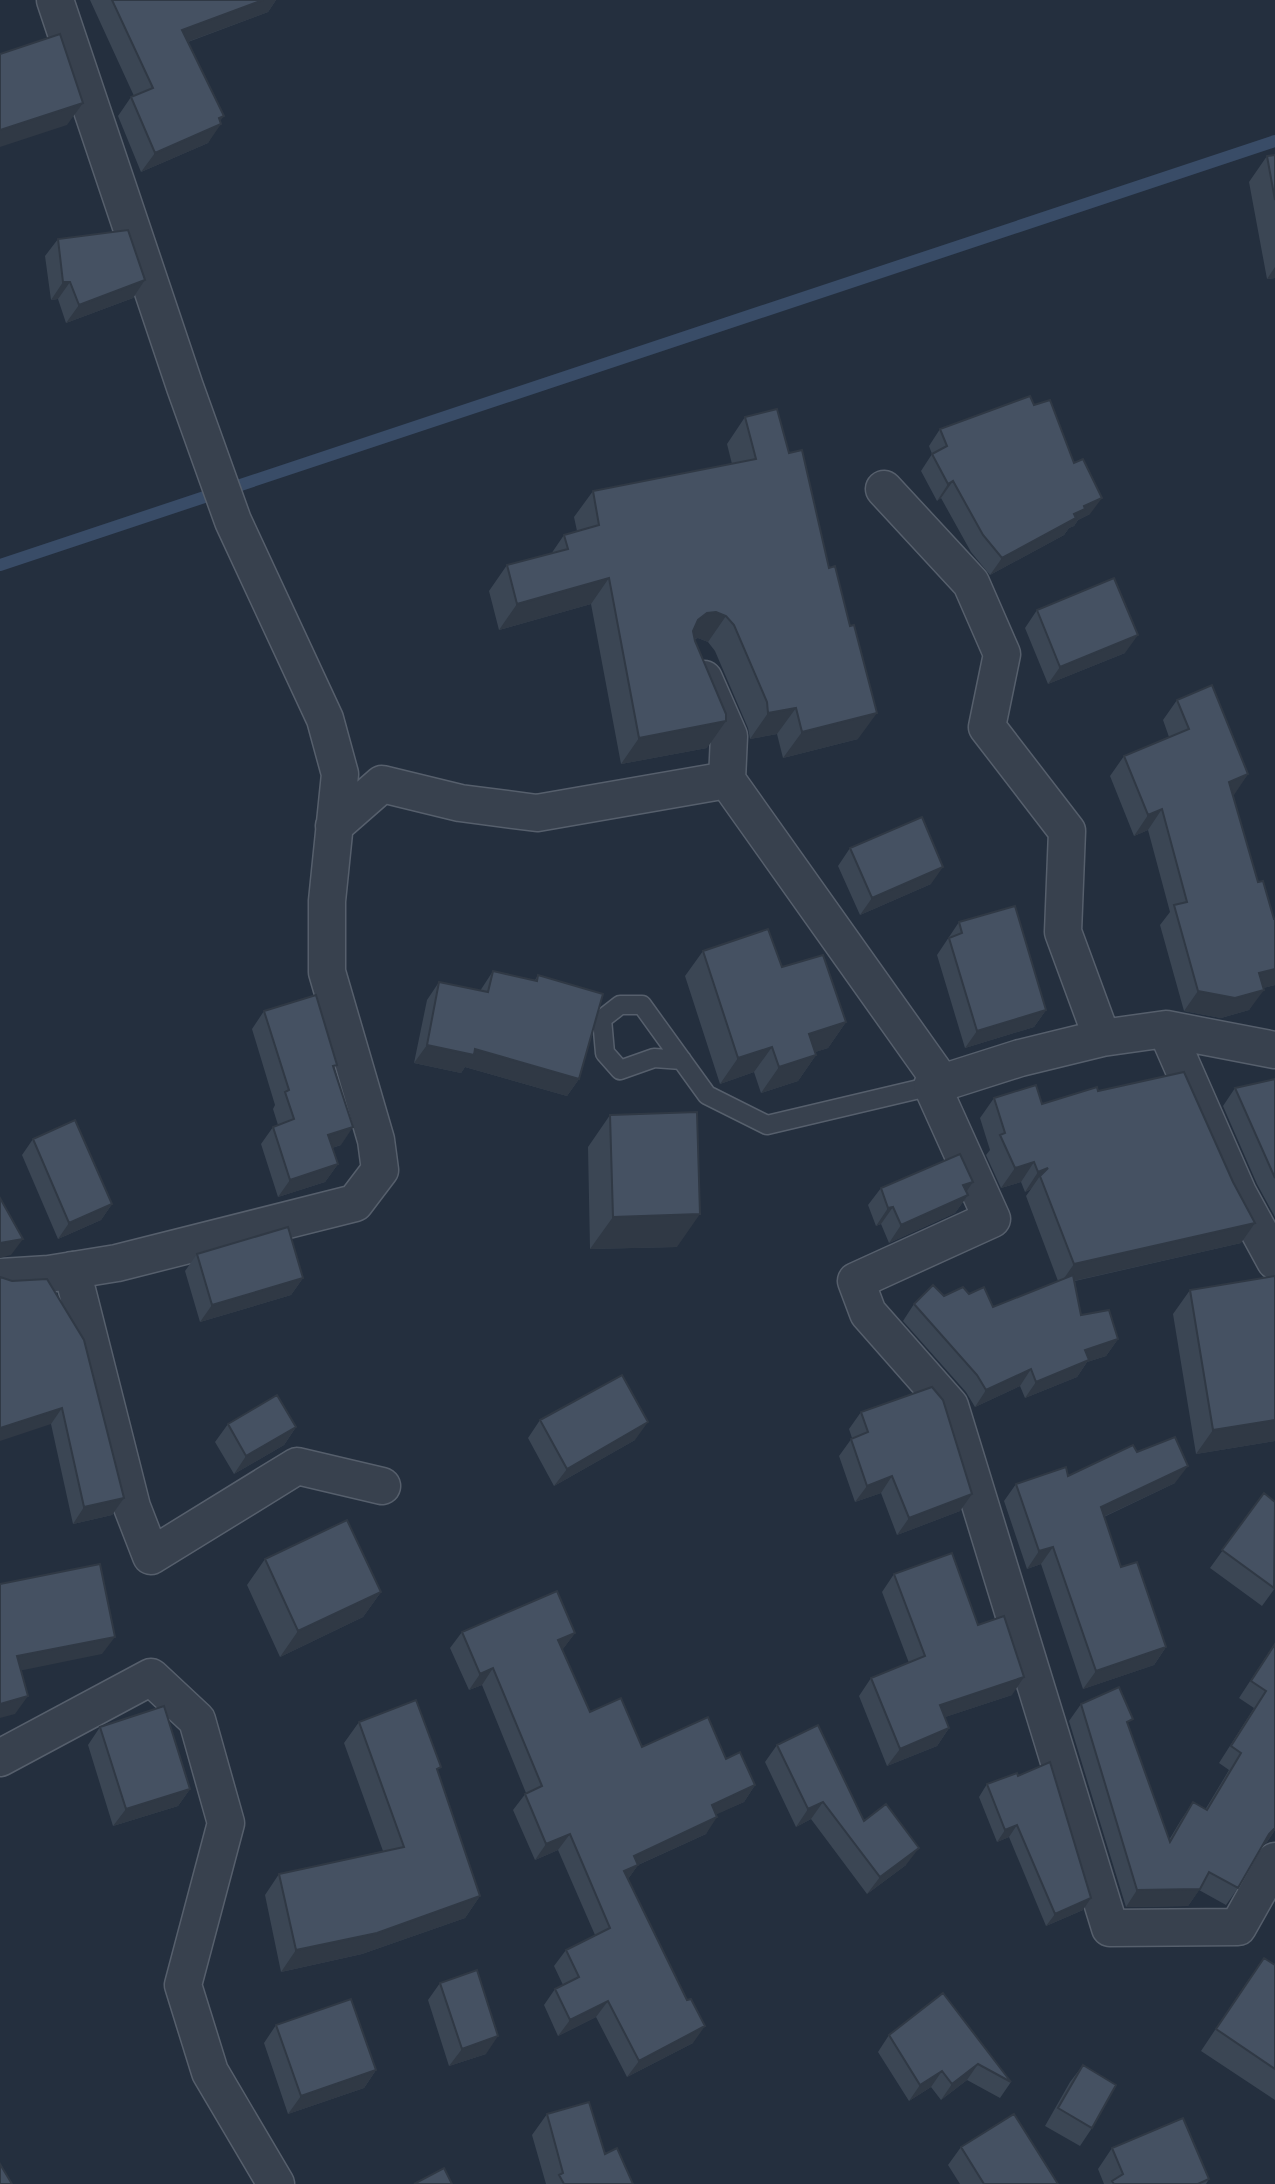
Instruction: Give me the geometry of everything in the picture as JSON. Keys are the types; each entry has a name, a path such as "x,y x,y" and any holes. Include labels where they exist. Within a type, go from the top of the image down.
{"street":[{"path":"0,1277 117,1263 355,1203 380,1170 376,1140 327,972 327,901 340,774 325,719 233,521 55,0"},
{"path":"884,489 971,583 1002,654 987,727 1067,831 1063,932 1102,1038"},
{"path":"696,659 729,736 727,780 937,1084 992,1219 856,1281 868,1313 950,1406 1110,1928 1238,1927 1275,1861"},
{"path":"334,826 382,784 460,803 537,813 727,780"},
{"path":"1166,1029 1238,1193 1275,1261"},
{"path":"937,1084 1020,1058 1102,1038 1166,1029 1275,1050"},
{"path":"72,1270 132,1507 151,1556 297,1466 382,1486"},
{"path":"0,1758 151,1677 197,1720 226,1823 183,1985 210,2072 276,2184"}],"lane":[{"path":"682,1060 654,1058 620,1070 605,1053 602,1019 620,1005 642,1005 682,1060 707,1095 767,1125 937,1084"}],"building":[{"path":"112,0 263,0 182,30 224,116 219,118 221,124 155,153 131,97 153,88"},
{"path":"60,34 83,103 0,130 0,54"},
{"path":"1275,155 1275,200 1267,156"},
{"path":"128,230 145,280 79,305 70,282 63,282 58,239"},
{"path":"1030,396 1034,405 1050,400 1074,463 1083,459 1102,498 1084,506 1085,509 1074,514 1076,518 1002,558 983,535 953,481 948,484 932,454 947,446 940,429"},
{"path":"777,409 789,453 802,450 829,568 835,566 877,713 802,732 796,708 768,713 767,702 734,625 726,616 716,612 707,613 698,620 693,631 726,714 726,721 639,738 609,578 517,604 507,565 568,549 564,535 599,525 593,491 756,459 745,417"},
{"path":"1114,578 1138,635 1060,667 1037,610"},
{"path":"1212,685 1248,774 1229,782 1258,882 1263,881 1275,919 1275,969 1259,973 1264,990 1235,998 1198,991 1174,905 1187,902 1162,809 1148,815 1124,756 1189,729 1177,700"},
{"path":"922,817 943,867 872,898 850,848"},
{"path":"1015,906 1046,1010 977,1031 949,938 962,933 959,922"},
{"path":"768,929 782,967 823,955 846,1022 809,1034 816,1055 779,1067 772,1047 738,1058 703,951"},
{"path":"493,971 537,981 538,975 603,994 579,1079 475,1049 474,1055 427,1045 439,982 488,992"},
{"path":"316,995 337,1065 333,1066 353,1127 328,1135 338,1164 290,1180 273,1127 294,1119 285,1092 289,1090 264,1011"},
{"path":"1184,1072 1233,1182 1255,1223 1074,1264 1040,1176 1048,1168 1038,1172 1034,1162 1015,1168 1000,1135 1005,1133 994,1098 1036,1085 1042,1104 1097,1087 1098,1091"},
{"path":"1275,1079 1275,1178 1235,1088"},
{"path":"697,1112 700,1214 613,1217 610,1115"},
{"path":"75,1120 112,1204 69,1223 33,1139"},
{"path":"960,1154 973,1182 963,1185 968,1195 901,1225 893,1207 888,1208 881,1188"},
{"path":"0,1198 23,1239 0,1243"},
{"path":"288,1227 303,1278 212,1305 197,1254"},
{"path":"1073,1275 1081,1315 1109,1310 1118,1339 1085,1350 1089,1360 1036,1382 1031,1369 986,1390 977,1375 914,1304 933,1285 944,1296 963,1287 969,1294 984,1287 993,1307"},
{"path":"1275,1276 1275,1420 1213,1430 1190,1290"},
{"path":"0,1277 12,1281 47,1279 84,1340 124,1498 84,1507 62,1408 0,1428"},
{"path":"622,1375 648,1422 567,1469 540,1420"},
{"path":"932,1387 943,1400 972,1494 909,1518 892,1476 867,1486 851,1439 868,1432 861,1412"},
{"path":"277,1395 296,1427 246,1456 228,1424"},
{"path":"1175,1437 1188,1466 1101,1507 1121,1567 1137,1562 1166,1647 1096,1671 1053,1547 1039,1551 1016,1484 1066,1467 1068,1476 1133,1445 1137,1452"},
{"path":"1264,1493 1275,1502 1274,1588 1222,1550"},
{"path":"347,1520 381,1592 298,1631 265,1559"},
{"path":"952,1553 978,1625 1004,1616 1024,1677 940,1705 949,1728 900,1749 871,1678 925,1656 894,1574"},
{"path":"100,1564 115,1637 17,1656 28,1696 0,1704 0,1584"},
{"path":"557,1591 575,1633 558,1640 590,1712 621,1698 642,1747 708,1717 726,1759 740,1752 755,1785 712,1805 717,1817 634,1856 638,1865 624,1871 687,2000 691,1999 705,2026 639,2061 608,2001 570,2020 555,1989 579,1977 566,1950 610,1928 570,1834 546,1844 525,1794 542,1786 493,1668 480,1674 462,1632"},
{"path":"1275,1644 1275,1828 1238,1888 1209,1872 1200,1889 1137,1890 1081,1704 1119,1687 1133,1719 1127,1722 1170,1842 1193,1802 1207,1810 1241,1753 1231,1746 1266,1691 1251,1681"},
{"path":"416,1700 441,1767 437,1769 480,1896 377,1933 296,1950 279,1874 404,1847 359,1722"},
{"path":"164,1706 190,1789 126,1809 100,1727"},
{"path":"818,1725 864,1821 886,1804 919,1848 880,1877 823,1802 808,1809 777,1745"},
{"path":"1050,1762 1091,1898 1055,1914 1017,1825 1005,1830 987,1784 1017,1773 1018,1776"},
{"path":"1264,1958 1275,1965 1275,2069 1216,2029"},
{"path":"477,1970 498,2036 462,2049 440,1983"},
{"path":"943,1993 1011,2082 978,2064 952,2084 942,2071 920,2085 889,2035"},
{"path":"351,1999 376,2070 301,2096 276,2025"},
{"path":"1083,2065 1116,2085 1092,2128 1058,2108"},
{"path":"589,2102 605,2154 617,2148 633,2184 564,2184 559,2175 563,2173 547,2114"},
{"path":"1014,2114 1058,2184 984,2184 961,2147"},
{"path":"1183,2118 1209,2179 1198,2184 1114,2184 1112,2181 1123,2174 1112,2148"},
{"path":"0,2164 12,2184 0,2184"},
{"path":"444,2168 452,2184 414,2184"}],"waterway":[{"path":"0,565 1275,141"}]}
